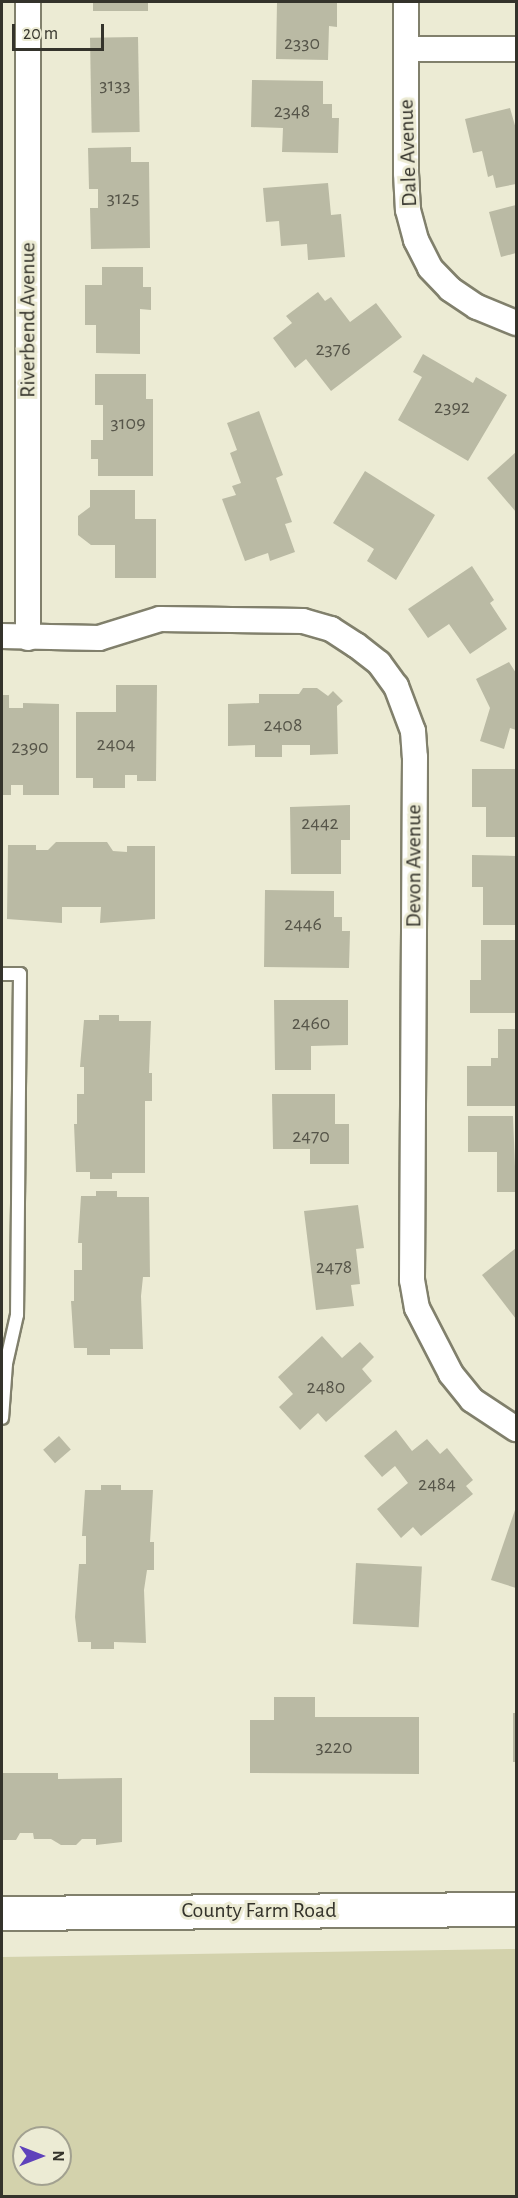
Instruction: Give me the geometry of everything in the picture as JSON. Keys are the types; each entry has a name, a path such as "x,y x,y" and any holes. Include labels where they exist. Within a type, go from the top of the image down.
{"street":[{"name":"Riverbend Avenue","path":"28,2 28,638"},
{"name":"Dale Avenue","path":"406,2 407,201 416,240 430,268 450,289 477,307 516,323"},
{"path":"406,49 516,49"},
{"name":"Devon Avenue","path":"2,636 99,638 160,619 303,621 330,629 356,645 379,663 396,686 413,730 415,757 412,1280 417,1308 451,1374 472,1400 516,1429"},
{"name":"County Farm Road","path":"2,1912 516,1909"}],"lane":[{"path":"2,974 20,974 17,1315 6,1364 2,1418"}],"green space":[{"path":"516,1949 516,2196 2,2196 2,1957"}],"building":[{"path":"93,2 148,2 148,11 93,11"},
{"path":"277,2 337,2 337,27 329,26 328,60 276,59"},
{"path":"138,37 140,132 92,133 90,38"},
{"path":"252,80 323,81 323,104 332,104 332,118 339,118 338,153 282,152 283,128 251,127"},
{"path":"510,108 516,129 516,184 496,188 493,175 488,177 482,151 473,153 465,119"},
{"path":"131,147 131,162 149,162 150,248 91,249 90,208 98,208 98,189 89,189 88,148"},
{"path":"328,183 331,215 341,214 345,257 308,260 307,244 281,246 279,221 266,222 263,188"},
{"path":"516,205 516,253 501,257 489,212"},
{"path":"102,267 143,267 143,287 151,287 151,310 140,309 140,354 96,353 96,325 85,325 85,285 102,285"},
{"path":"318,292 325,301 331,297 350,322 376,303 402,337 331,391 306,359 295,368 273,338 292,323 286,316"},
{"path":"423,354 473,383 476,377 507,395 468,461 398,420 422,377 413,372"},
{"path":"95,374 146,374 146,399 153,399 153,476 98,476 98,459 91,459 91,440 103,440 103,405 95,405"},
{"path":"259,411 283,475 276,478 292,522 285,524 295,552 270,561 268,553 245,561 222,499 236,495 232,486 241,483 230,453 237,450 227,423"},
{"path":"516,452 516,512 487,478"},
{"path":"365,471 435,515 396,580 367,561 374,549 333,523"},
{"path":"90,490 135,490 135,519 156,519 156,578 115,578 115,545 91,545 78,535 78,516 90,507"},
{"path":"472,566 494,600 490,603 507,629 470,654 449,624 428,638 408,609"},
{"path":"509,662 516,673 516,730 510,728 504,749 480,741 490,708 476,679"},
{"path":"116,685 157,685 156,781 137,781 137,775 125,775 125,788 93,788 93,778 76,778 76,712 116,712"},
{"path":"303,688 317,688 328,696 333,691 343,701 337,706 338,754 310,755 310,745 282,745 282,757 255,757 255,745 228,746 228,704 259,703 259,694 299,694"},
{"path":"2,695 9,695 9,708 23,708 23,703 59,704 59,795 23,795 23,785 11,785 11,795 2,795"},
{"path":"472,769 516,769 516,837 486,837 486,807 472,807"},
{"path":"350,805 350,840 341,840 341,874 291,874 290,807"},
{"path":"56,842 107,842 113,851 127,852 127,846 155,846 155,919 100,923 101,907 62,907 62,923 7,919 8,845 36,845 36,850 48,850"},
{"path":"472,855 516,856 516,925 483,925 483,887 472,887"},
{"path":"265,890 334,891 334,917 342,917 342,931 350,931 349,968 264,967"},
{"path":"481,940 516,940 516,1013 470,1013 470,980 481,980"},
{"path":"274,1000 348,1000 348,1045 311,1046 311,1070 275,1070"},
{"path":"99,1015 119,1015 119,1021 151,1021 149,1073 152,1073 152,1101 145,1101 145,1173 112,1173 112,1179 90,1179 90,1172 76,1172 74,1124 77,1124 77,1094 84,1094 84,1067 80,1067 84,1020 99,1020"},
{"path":"498,1029 516,1029 516,1106 467,1106 467,1066 491,1066 491,1058 498,1058"},
{"path":"272,1094 335,1094 335,1124 349,1124 349,1164 310,1164 310,1149 273,1149"},
{"path":"468,1116 513,1116 516,1192 497,1192 497,1152 468,1152"},
{"path":"96,1191 117,1191 117,1197 149,1197 150,1277 143,1277 141,1296 143,1349 110,1349 110,1355 87,1355 87,1348 74,1348 71,1301 74,1301 74,1270 82,1270 82,1243 78,1243 81,1196 96,1196"},
{"path":"358,1205 364,1248 356,1249 360,1284 351,1285 354,1306 316,1310 304,1211"},
{"path":"516,1248 516,1319 482,1275"},
{"path":"322,1336 342,1358 360,1342 374,1357 362,1369 372,1381 326,1422 318,1413 300,1430 279,1407 293,1394 278,1377"},
{"path":"396,1430 412,1451 427,1439 440,1454 447,1448 473,1480 466,1486 473,1494 421,1536 413,1527 401,1538 377,1509 408,1483 395,1466 382,1477 364,1456"},
{"path":"59,1436 71,1450 55,1463 43,1450"},
{"path":"101,1485 121,1485 121,1490 153,1490 150,1542 154,1542 154,1570 147,1570 144,1590 146,1643 114,1642 114,1649 91,1649 91,1642 78,1642 75,1617 79,1564 86,1564 86,1536 82,1536 85,1490 101,1490"},
{"path":"516,1507 516,1588 491,1580"},
{"path":"356,1563 422,1566 419,1627 353,1624"},
{"path":"274,1697 315,1697 315,1717 419,1717 419,1774 250,1773 250,1720 274,1720"},
{"path":"513,1713 516,1713 516,1762 513,1762"},
{"path":"2,1773 58,1773 58,1779 122,1778 122,1842 96,1845 96,1839 82,1839 76,1845 61,1845 51,1839 34,1839 33,1833 20,1833 16,1840 2,1840"}]}
